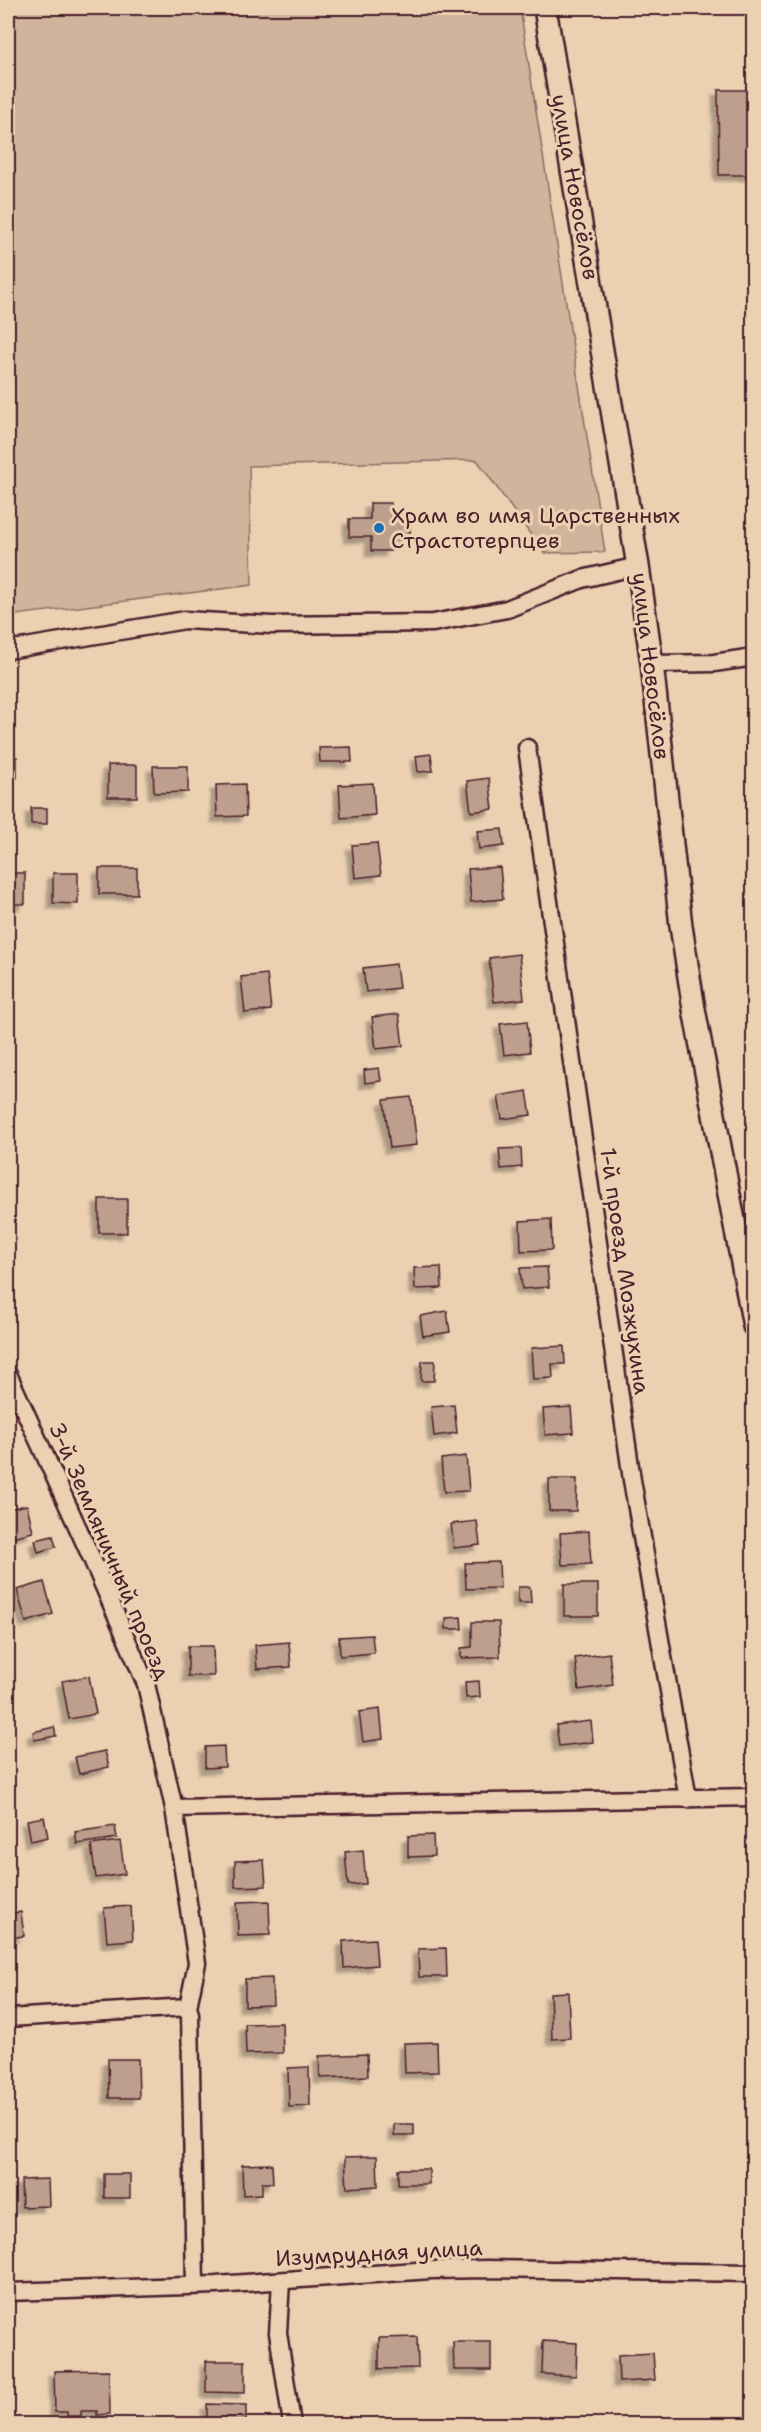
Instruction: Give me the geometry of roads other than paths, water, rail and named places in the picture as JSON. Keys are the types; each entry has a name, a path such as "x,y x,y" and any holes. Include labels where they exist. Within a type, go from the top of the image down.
{"street":[{"name":"улица Новосёлов","path":"545,8 638,566 652,664 681,926 694,1009 753,1326"},
{"path":"8,650 186,620 272,625 433,623 507,609 582,579 638,566"},
{"path":"652,664 714,663 753,657"},
{"name":"1-й проезд Мозжухина","path":"527,748 632,1480 688,1798"},
{"name":"3-й Земляничный проезд","path":"8,1374 146,1684 174,1808 197,1963 188,2007 190,2014 195,2285"},
{"path":"174,1808 753,1797"},
{"path":"8,2018 188,2007"},
{"name":"Изумрудная улица","path":"8,2292 281,2281 431,2270 753,2273"},
{"path":"281,2281 278,2333 292,2424"}],"place":[{"name":"Храм во имя Царственных Страстотерпцев","path":"379,528"}]}
